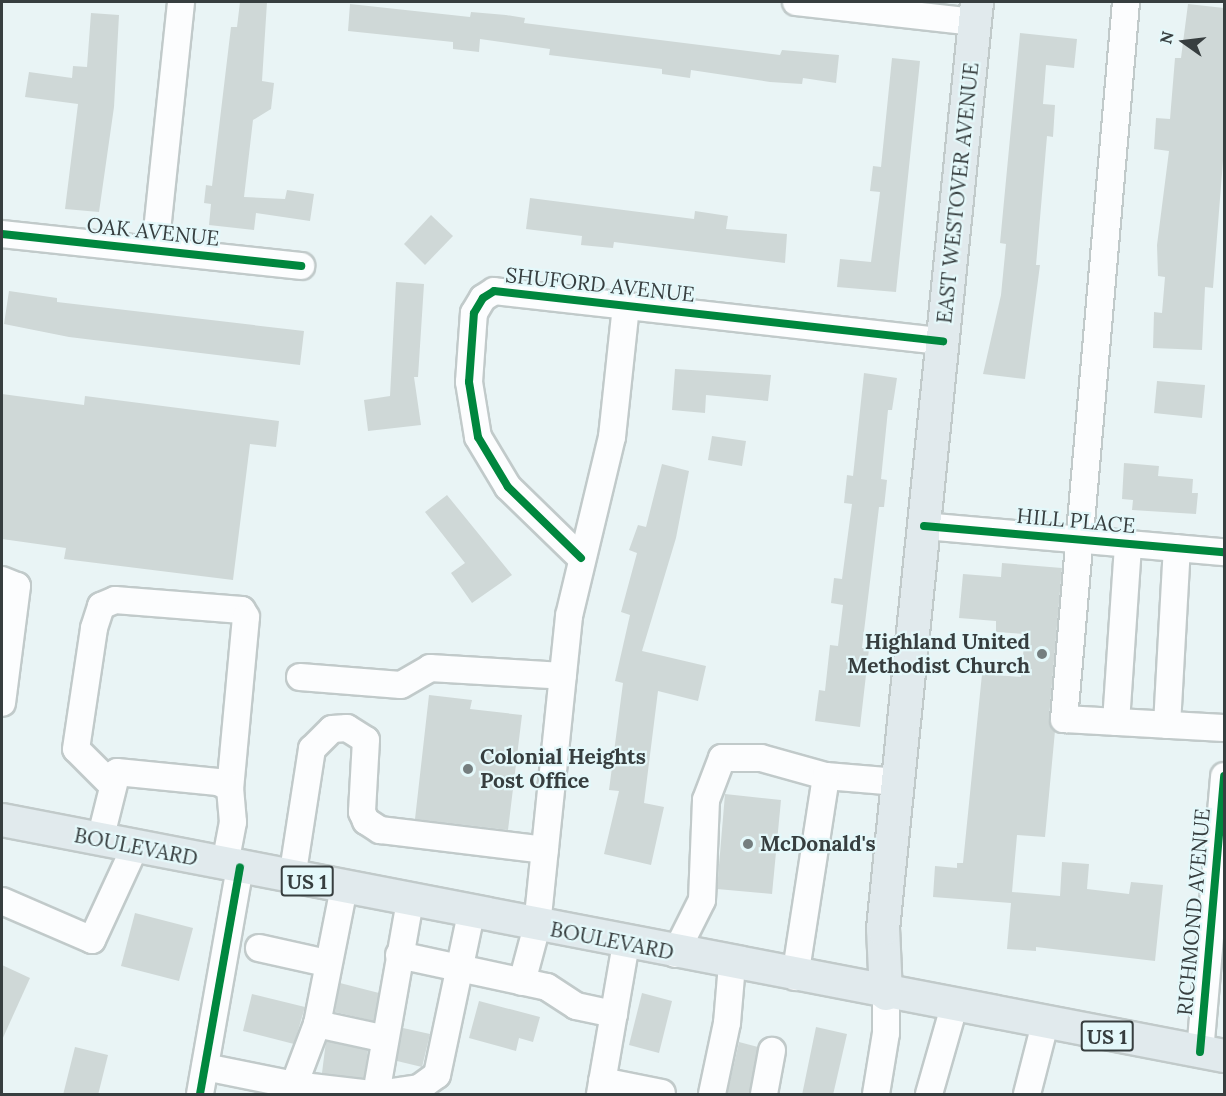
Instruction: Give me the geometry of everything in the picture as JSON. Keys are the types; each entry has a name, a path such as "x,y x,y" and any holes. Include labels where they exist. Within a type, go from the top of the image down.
{"main road":[{"name":"EAST WESTOVER AVENUE","path":"886,994 883,929 976,12"},
{"name":"BOULEVARD","path":"2,820 675,954 1212,1054"}],"street":[{"path":"154,250 181,2"},
{"path":"796,2 976,12"},
{"path":"1126,2 1064,719 1224,728"},
{"name":"OAK AVENUE","path":"2,234 301,266"},
{"name":"SHUFORD AVENUE","path":"581,558 508,487 478,437 469,382 474,313 483,298 509,290 943,340"},
{"name":"SHUFORD AVENUE","path":"522,982 537,926 563,676 581,558 612,437 626,305"},
{"name":"HILL PLACE","path":"924,526 1224,552"},
{"path":"1116,722 1128,544"},
{"path":"1167,725 1177,548"},
{"path":"2,580 17,586 2,703"},
{"path":"111,784 76,749 94,628 101,606 115,600 242,610 246,617 230,788 232,866 201,1095"},
{"path":"300,677 401,685 430,668 563,676"},
{"path":"292,878 312,749 332,729 346,728 366,740 362,812 366,821 380,830 545,850"},
{"path":"675,954 702,900 706,800 722,758 761,758 826,776 898,782"},
{"path":"100,840 111,784 117,772 137,771 230,788"},
{"path":"795,977 826,776"},
{"name":"RICHMOND AVENUE","path":"1212,1054 1224,776"},
{"path":"2,901 92,940 135,847"},
{"path":"292,1090 316,1024 326,963 344,888"},
{"path":"376,1095 382,1038 410,901"},
{"path":"205,1067 292,1090 376,1095 419,1088 437,1075 471,913"},
{"path":"626,944 601,1088 662,1093"},
{"path":"259,948 326,963"},
{"path":"399,955 548,987 576,1006 614,1014"},
{"path":"712,1095 727,1023 732,964"},
{"path":"876,1095 886,1033 886,994"},
{"path":"929,1095 954,1007"},
{"path":"316,1024 382,1038"},
{"path":"1027,1095 1045,1024"},
{"path":"764,1095 772,1051"}],"building":[{"path":"240,2 267,2 262,81 274,83 271,109 253,120 244,197 285,199 287,190 314,194 310,221 256,213 254,230 209,225 211,204 204,203 206,185 212,186 231,27 237,27"},
{"path":"350,4 470,17 471,12 506,15 525,18 524,23 780,55 782,50 839,55 836,83 803,78 802,84 770,82 691,70 690,78 662,74 662,69 549,55 550,49 480,39 479,52 453,49 453,42 348,31"},
{"path":"1188,4 1224,8 1224,148 1213,288 1205,287 1202,350 1153,348 1154,312 1162,313 1165,277 1158,276 1157,245 1169,151 1154,149 1156,118 1170,119 1175,58 1181,58"},
{"path":"91,13 119,15 114,107 99,212 65,209 78,104 25,97 29,72 72,78 73,66 87,67"},
{"path":"1020,33 1077,39 1074,68 1046,65 1043,104 1055,105 1053,137 1047,136 1036,265 1040,265 1025,379 983,374 1001,295 1006,244 1000,243"},
{"path":"892,58 920,61 896,292 837,287 840,259 871,262 880,192 870,191 873,166 881,167"},
{"path":"530,198 694,219 695,211 728,216 726,229 787,234 785,263 614,242 613,248 581,245 582,236 526,229"},
{"path":"431,215 453,236 425,265 404,244"},
{"path":"396,282 424,284 418,377 414,377 421,425 368,431 364,400 390,396"},
{"path":"9,291 57,298 57,302 304,331 300,365 69,337 4,324"},
{"path":"675,369 771,375 768,401 706,395 705,413 672,410"},
{"path":"864,373 897,378 892,410 888,410 881,479 887,480 884,507 879,507 862,648 869,649 860,727 815,721 819,690 825,691 830,645 838,646 843,605 831,603 834,578 842,579 852,504 844,503 847,475 853,476"},
{"path":"1157,381 1205,385 1202,418 1154,413"},
{"path":"2,394 84,405 85,396 279,421 276,447 250,444 233,580 64,559 66,548 2,539"},
{"path":"712,436 746,441 742,466 708,460"},
{"path":"1124,463 1159,466 1158,476 1193,479 1192,493 1198,493 1196,514 1132,510 1133,500 1122,499"},
{"path":"662,464 689,471 676,538 642,651 706,666 698,701 658,691 644,803 664,807 651,865 604,854 619,791 609,790 623,683 615,681 630,615 621,612 637,553 629,550 638,525 646,527"},
{"path":"447,495 512,575 472,603 451,573 465,563 425,512"},
{"path":"1002,563 1062,568 1049,718 1055,731 1045,837 1017,835 1012,892 1060,896 1062,862 1089,864 1087,889 1129,894 1131,882 1163,885 1155,961 1036,947 1036,951 1007,949 1011,903 933,897 935,866 957,868 957,863 963,863 982,674 1021,677 1025,634 996,632 996,621 959,618 963,574 1001,577"},
{"name":"Colonial Heights Post Office","path":"429,695 472,700 470,709 522,715 508,830 415,819"},
{"name":"McDonald's","path":"725,794 781,800 772,894 717,889"},
{"path":"135,913 193,928 179,981 121,966"},
{"path":"2,965 30,978 2,1040"},
{"path":"340,983 379,993 374,1021 335,1012"},
{"path":"642,993 672,1001 659,1053 629,1045"},
{"path":"252,994 305,1007 294,1044 243,1031"},
{"path":"479,1001 540,1017 533,1042 519,1038 516,1051 469,1038"},
{"path":"816,1027 847,1034 833,1095 802,1095"},
{"path":"403,1028 430,1034 422,1067 397,1061"},
{"path":"326,1041 368,1050 364,1078 322,1073"},
{"path":"739,1042 758,1047 749,1095 727,1095"},
{"path":"75,1047 108,1055 98,1095 63,1095"}],"cycle path":[{"path":"2,234 301,266"},
{"path":"581,558 508,487 478,437 469,382 474,313 483,298 494,291 943,341"},
{"path":"924,526 1224,552"},
{"path":"1200,1052 1224,776"},
{"path":"200,1094 240,867"}],"place":[{"name":"Highland United Methodist Church","path":"1042,654"},
{"name":"Colonial Heights Post Office","path":"468,769"},
{"name":"McDonald's","path":"748,844"}]}
